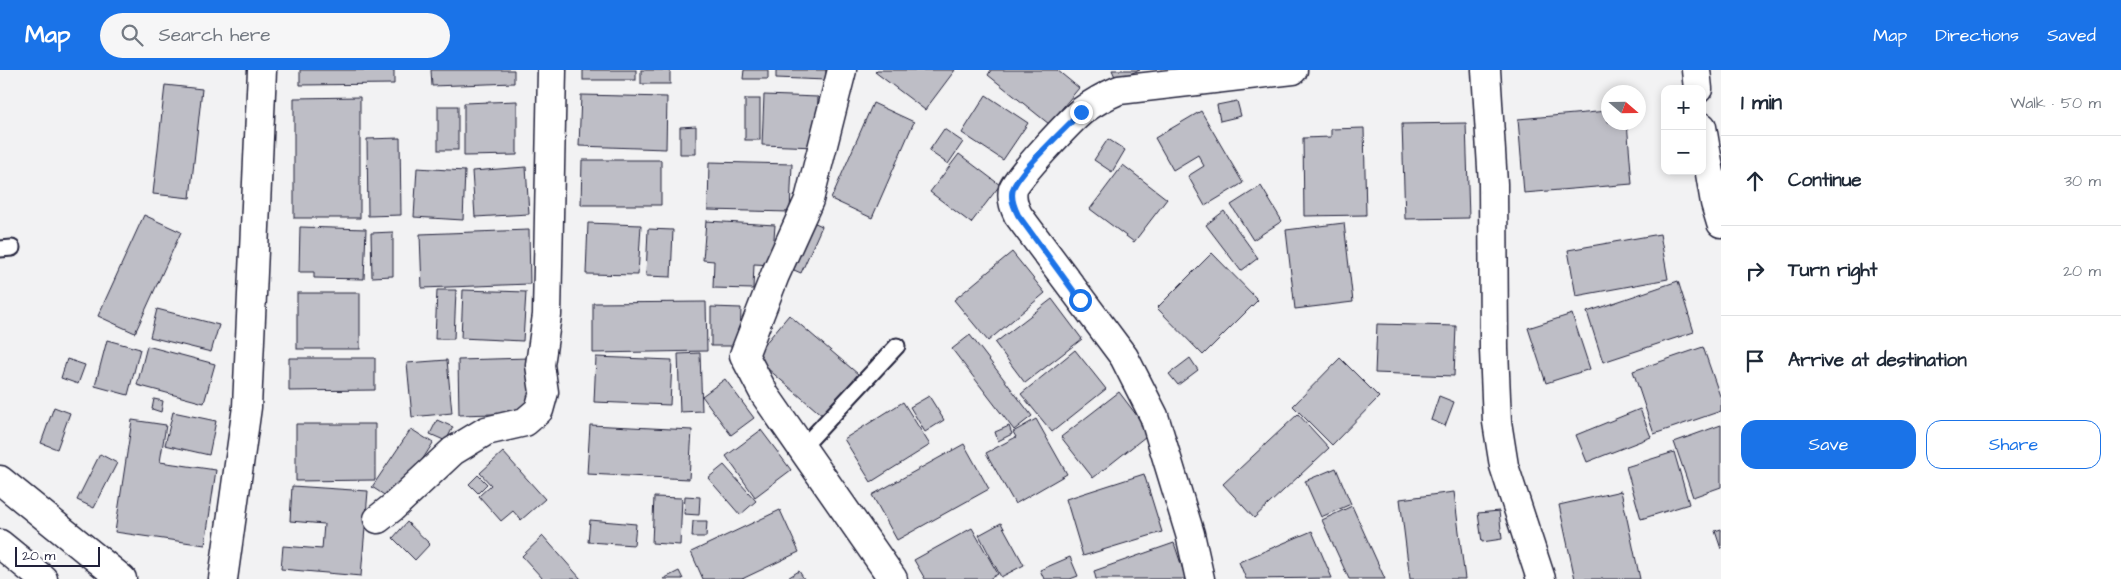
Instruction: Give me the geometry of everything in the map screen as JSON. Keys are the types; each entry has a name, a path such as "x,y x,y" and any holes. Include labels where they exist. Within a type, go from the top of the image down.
{"main road":[{"path":"223,579 247,407 262,70"},
{"path":"378,519 393,508 453,450 486,431 525,422 538,410 544,392 540,365 547,315 552,70"},
{"path":"842,70 809,200 774,275 744,355 765,395 893,579"},
{"path":"1200,579 1190,534 1154,416 1124,357 1018,215 1013,206 1012,191 1023,173 1081,112 1100,98 1119,90 1293,70"},
{"path":"1493,70 1486,70 1493,184 1494,349 1497,422 1504,466 1541,579"},
{"path":"1696,70 1698,85"},
{"path":"1703,130 1715,202 1721,223"},
{"path":"0,480 122,579"},
{"path":"0,544 43,579"}],"lane":[{"path":"802,448 897,346"}],"building":[{"path":"300,70 394,70 394,84 300,85"},
{"path":"431,70 514,70 514,83 432,86"},
{"path":"583,70 636,70 636,80 583,80"},
{"path":"641,70 670,70 670,84 641,84"},
{"path":"744,70 768,70 768,79 743,79"},
{"path":"776,70 826,70 826,80 776,78"},
{"path":"877,70 955,70 925,110 875,72"},
{"path":"991,70 1057,70 1079,88 1049,124 988,75"},
{"path":"1112,70 1140,70 1116,79"},
{"path":"165,85 202,89 190,198 153,194"},
{"path":"581,95 667,97 666,149 579,146"},
{"path":"764,95 818,97 816,147 762,145"},
{"path":"986,95 1028,123 1003,160 962,133"},
{"path":"360,97 360,218 294,218 294,98"},
{"path":"745,99 760,99 760,140 745,140"},
{"path":"517,101 517,155 464,156 464,103"},
{"path":"1237,101 1241,116 1220,121 1217,105"},
{"path":"873,103 914,122 872,218 831,199"},
{"path":"438,106 458,106 458,150 438,150"},
{"path":"1201,111 1243,183 1205,206 1188,176 1204,166 1198,155 1173,170 1155,138"},
{"path":"1601,112 1601,130 1628,130 1632,184 1524,193 1518,119"},
{"path":"1466,123 1469,218 1405,219 1402,124"},
{"path":"696,126 696,154 680,154 680,127"},
{"path":"1364,128 1366,215 1304,216 1303,138 1331,137 1331,129"},
{"path":"944,129 963,142 948,164 929,151"},
{"path":"400,138 401,215 368,216 367,139"},
{"path":"1108,139 1125,150 1112,172 1094,160"},
{"path":"959,154 1000,185 971,223 930,192"},
{"path":"582,160 661,160 661,205 581,205"},
{"path":"709,162 792,164 790,212 708,210"},
{"path":"1123,165 1167,199 1134,242 1090,209"},
{"path":"526,167 529,214 475,217 472,171"},
{"path":"417,168 465,171 463,220 414,217"},
{"path":"1261,186 1282,221 1253,240 1231,205"},
{"path":"1224,211 1258,258 1241,271 1206,225"},
{"path":"144,215 181,232 135,333 98,316"},
{"path":"804,218 822,226 801,273 782,265"},
{"path":"706,221 775,225 772,265 754,264 753,289 713,288 714,261 703,260"},
{"path":"588,223 641,225 638,275 586,274"},
{"path":"1344,223 1353,302 1295,309 1286,230"},
{"path":"300,227 366,229 364,279 314,278 314,272 299,272"},
{"path":"648,229 673,230 671,277 646,276"},
{"path":"529,230 530,284 422,288 420,234"},
{"path":"393,232 393,276 372,277 371,233"},
{"path":"1660,234 1668,279 1576,296 1568,250"},
{"path":"1012,252 1045,293 988,341 954,300"},
{"path":"1212,253 1258,300 1203,355 1157,308"},
{"path":"1678,281 1694,332 1603,362 1587,312"},
{"path":"437,290 456,290 454,339 435,339"},
{"path":"463,290 526,292 523,341 461,338"},
{"path":"297,293 360,293 360,349 297,349"},
{"path":"1052,299 1082,339 1025,383 995,343"},
{"path":"706,302 707,351 593,353 593,303"},
{"path":"711,307 741,308 740,346 711,346"},
{"path":"157,309 219,325 211,352 150,337"},
{"path":"1572,314 1590,369 1546,383 1528,328"},
{"path":"789,315 858,374 823,416 754,357"},
{"path":"1377,324 1456,326 1454,376 1375,373"},
{"path":"970,335 1032,416 1014,430 952,349"},
{"path":"107,340 140,349 128,395 95,386"},
{"path":"147,346 215,364 204,403 137,385"},
{"path":"1703,347 1721,399 1721,411 1654,434 1633,371"},
{"path":"1075,350 1106,389 1052,432 1021,394"},
{"path":"700,353 702,411 680,412 678,354"},
{"path":"596,357 672,360 670,405 594,402"},
{"path":"289,358 375,358 375,390 289,391"},
{"path":"529,358 530,413 459,415 458,360"},
{"path":"1190,358 1198,370 1178,385 1169,374"},
{"path":"1340,358 1379,397 1332,445 1293,406"},
{"path":"67,359 85,365 78,384 61,378"},
{"path":"447,360 452,413 412,417 407,363"},
{"path":"725,379 754,418 731,435 702,396"},
{"path":"1119,392 1150,433 1093,478 1061,437"},
{"path":"929,396 944,420 925,432 910,407"},
{"path":"1439,396 1454,402 1445,426 1431,420"},
{"path":"154,399 163,401 161,412 152,409"},
{"path":"903,402 930,445 871,482 844,439"},
{"path":"54,407 70,413 57,449 41,443"},
{"path":"1640,409 1651,437 1587,462 1576,435"},
{"path":"173,412 216,421 209,455 165,445"},
{"path":"1298,414 1329,448 1254,518 1223,484"},
{"path":"1036,419 1067,474 1015,504 986,453 1016,437 1013,432"},
{"path":"132,420 166,425 160,462 216,470 205,545 115,532"},
{"path":"437,420 453,427 446,441 430,434"},
{"path":"296,424 375,424 375,480 296,481"},
{"path":"590,425 692,430 689,479 587,474"},
{"path":"1721,425 1721,487 1693,497 1674,442"},
{"path":"1009,426 1012,434 998,441 995,432"},
{"path":"411,429 433,443 395,502 372,487"},
{"path":"761,430 791,470 755,497 726,456"},
{"path":"964,444 989,489 897,540 872,495"},
{"path":"503,452 545,499 521,520 513,511 501,521 479,496 491,485 480,473"},
{"path":"1674,452 1689,504 1641,519 1626,467"},
{"path":"100,454 117,463 94,508 77,500"},
{"path":"724,465 756,501 740,515 708,478"},
{"path":"1336,468 1351,504 1321,517 1305,481"},
{"path":"1144,474 1162,532 1083,556 1066,499"},
{"path":"478,475 487,484 478,493 469,484"},
{"path":"292,486 368,491 361,576 281,569 283,546 322,549 324,524 290,521"},
{"path":"1621,491 1640,579 1575,579 1559,505"},
{"path":"1454,492 1465,579 1410,579 1400,499"},
{"path":"685,496 700,497 699,515 684,514"},
{"path":"654,497 682,498 680,545 652,543"},
{"path":"1352,506 1385,579 1349,579 1322,520"},
{"path":"780,510 799,552 742,579 703,579 691,552"},
{"path":"1499,511 1502,539 1482,542 1478,513"},
{"path":"590,520 636,524 634,545 588,542"},
{"path":"693,521 707,521 706,537 692,537"},
{"path":"407,522 430,544 415,560 393,538"},
{"path":"1001,523 1024,565 1001,577 979,535"},
{"path":"972,528 998,574 989,579 925,579 914,560"},
{"path":"1721,529 1721,549 1715,531"},
{"path":"1312,531 1332,578 1246,579 1239,562"},
{"path":"543,536 581,579 543,579 522,556"},
{"path":"1174,543 1186,579 1096,579 1094,571"},
{"path":"1070,557 1078,576 1070,579 1044,579 1040,570"},
{"path":"679,571 683,579 663,579"},
{"path":"799,571 804,579 786,579"}],"route":[{"path":"1080,300 1018,215 1013,206 1012,191 1023,173 1081,112"}]}
